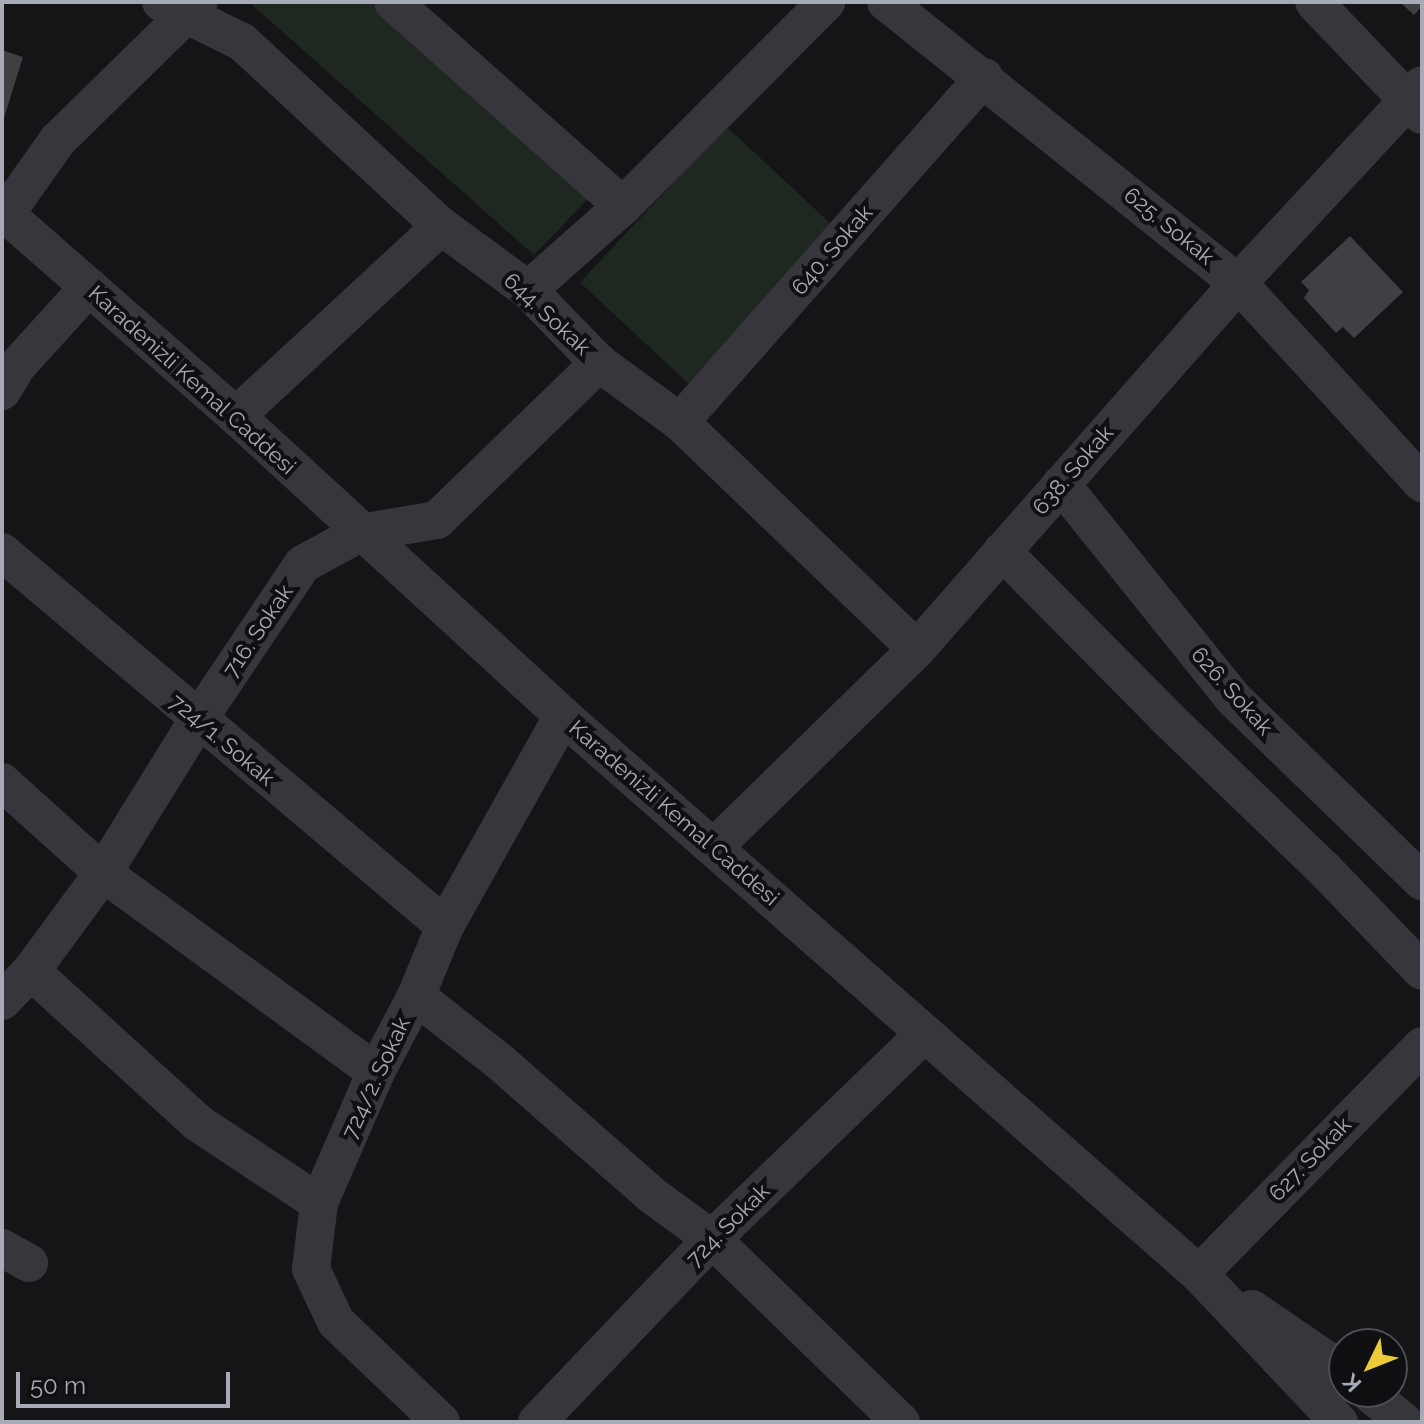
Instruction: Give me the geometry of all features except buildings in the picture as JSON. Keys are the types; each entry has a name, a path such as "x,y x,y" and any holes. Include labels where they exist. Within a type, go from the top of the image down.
{"street":[{"path":"393,2 623,206"},
{"path":"528,290 623,206 826,2"},
{"path":"1314,2 1417,100"},
{"name":"625. Sokak","path":"888,3 1238,283 1422,483"},
{"path":"3,215 58,140 182,6"},
{"name":"644. Sokak","path":"182,6 242,42 441,226 528,290 599,363 680,422 917,649"},
{"name":"640. Sokak","path":"680,422 984,77"},
{"name":"638. Sokak","path":"715,846 917,649 1238,283 1417,100"},
{"name":"Karadenizli Kemal Caddesi","path":"3,215 236,416 563,716 715,846 1199,1274 1335,1421"},
{"path":"236,416 441,226"},
{"path":"2,391 17,366 89,287"},
{"name":"716. Sokak","path":"2,1001 31,971 103,873 198,720 303,564 360,533 437,520 599,363"},
{"name":"626. Sokak","path":"1061,484 1234,699 1422,881"},
{"path":"1002,551 1422,971"},
{"name":"724/1. Sokak","path":"2,552 445,926"},
{"name":"724/2. Sokak","path":"441,1422 336,1322 311,1269 319,1203 376,1072 416,996 445,926 563,716"},
{"path":"2,782 103,873 376,1072"},
{"path":"31,971 198,1123 319,1203"},
{"path":"416,996 500,1062 653,1196 712,1239 901,1422"},
{"name":"724. Sokak","path":"537,1422 712,1239 925,1033"},
{"name":"627. Sokak","path":"1199,1274 1422,1046"},
{"path":"1199,1274 1328,1361"},
{"path":"1387,1408 1404,1422"}],"shaded area":[{"path":"249,2 371,2 589,198 534,255"},
{"path":"726,126 834,227 688,383 580,283"}]}
